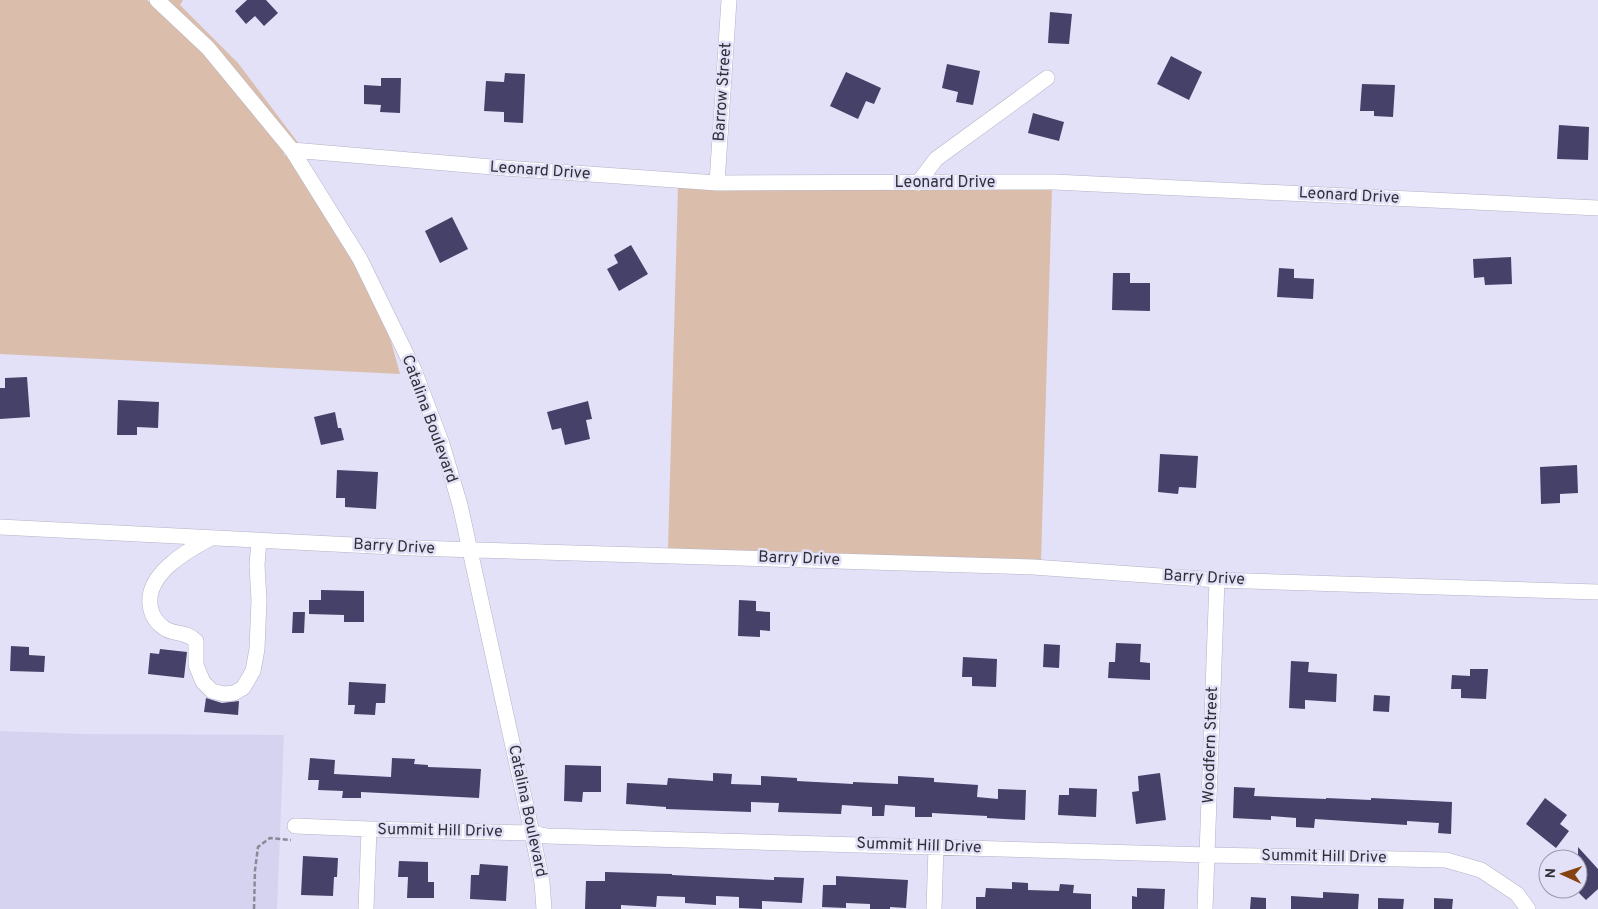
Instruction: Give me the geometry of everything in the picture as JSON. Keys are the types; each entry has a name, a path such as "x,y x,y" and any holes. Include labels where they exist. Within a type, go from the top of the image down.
{"street":[{"name":"Catalina Boulevard","path":"157,0 208,48 292,150 360,259 414,370 442,444 460,505 542,882 544,909"},
{"name":"Barrow Street","path":"717,183 729,0"},
{"path":"918,183 936,159 1047,78"},
{"name":"Leonard Drive","path":"292,150 504,168 717,183 1054,182 1598,208"},
{"name":"Barry Drive","path":"0,527 413,548 1019,566 1217,580 1598,592"},
{"path":"211,538 186,552 156,580 150,590 150,605 154,619 165,630 191,635 196,640 196,665 202,682 212,691 224,694 234,694 243,688 253,671 259,625 256,565 259,540"},
{"name":"Woodfern Street","path":"1205,909 1217,580"},
{"path":"366,909 369,830"},
{"name":"Summit Hill Drive","path":"297,833 369,830 532,834 554,837 1446,860 1481,870 1517,894 1528,909"},
{"path":"934,909 936,847"}],"path":[{"path":"254,909 255,870 258,848 270,838 297,833"}],"shaded area":[{"path":"0,0 147,0 202,52 284,152 284,155 288,156 353,262 390,338 400,374 0,354"},
{"path":"167,0 183,0 180,5 238,63 299,144 296,144"},
{"path":"678,187 1052,189 1041,561 668,549"},
{"path":"0,731 81,734 284,735 277,909 0,909"}],"building":[{"path":"247,0 266,0 278,13 264,26 255,16 246,24 235,11"},
{"path":"1050,12 1072,14 1069,44 1048,43"},
{"path":"1171,56 1202,72 1189,100 1157,84"},
{"path":"947,64 980,71 973,105 956,102 958,92 942,88"},
{"path":"846,72 881,88 874,104 866,101 858,119 830,106"},
{"path":"505,73 525,74 523,123 504,122 504,112 484,111 486,81 504,82"},
{"path":"381,78 401,78 400,113 380,112 381,105 364,104 364,85 381,86"},
{"path":"1362,84 1395,85 1393,117 1374,116 1374,111 1360,111"},
{"path":"1033,113 1064,122 1059,141 1028,133"},
{"path":"1559,125 1589,127 1588,160 1557,159"},
{"path":"452,217 468,249 440,263 425,231"},
{"path":"631,245 648,274 619,291 607,269 618,263 614,255"},
{"path":"1511,257 1512,284 1485,285 1484,277 1474,278 1473,259"},
{"path":"1279,268 1294,269 1294,278 1314,279 1313,299 1277,297"},
{"path":"1113,273 1130,273 1130,283 1150,283 1150,311 1112,310"},
{"path":"27,377 30,417 0,419 0,388 5,388 5,378"},
{"path":"118,400 159,402 158,428 137,427 137,435 117,435"},
{"path":"588,401 592,419 586,420 590,439 565,445 561,428 552,430 547,412"},
{"path":"335,412 338,428 341,428 344,440 321,445 314,417"},
{"path":"1160,454 1198,456 1196,488 1179,487 1178,494 1158,492"},
{"path":"1577,465 1578,493 1560,494 1560,503 1541,504 1540,467"},
{"path":"337,470 378,472 376,509 345,507 345,498 336,498"},
{"path":"321,590 364,591 364,622 344,622 344,615 309,614 309,600 321,600"},
{"path":"739,600 756,601 756,611 770,612 770,631 760,630 760,637 738,636"},
{"path":"293,612 305,612 304,633 292,633"},
{"path":"1116,643 1141,644 1140,662 1150,663 1150,680 1108,678 1109,662 1115,662"},
{"path":"1044,644 1060,645 1059,668 1043,667"},
{"path":"11,646 29,647 29,655 45,656 44,672 10,671"},
{"path":"160,649 187,652 184,678 148,674 150,653 159,654"},
{"path":"963,657 997,659 996,687 972,686 972,677 962,677"},
{"path":"1291,661 1309,662 1308,672 1337,674 1336,702 1305,700 1305,709 1289,708"},
{"path":"1470,669 1488,669 1486,699 1461,698 1461,689 1451,689 1452,675 1470,676"},
{"path":"349,682 386,684 385,703 376,703 375,715 354,714 355,705 348,705"},
{"path":"1374,695 1390,696 1389,712 1373,711"},
{"path":"206,698 222,703 239,701 238,715 204,712"},
{"path":"310,758 335,760 334,774 391,777 392,758 415,759 414,764 428,765 428,767 481,769 479,798 361,792 361,798 342,798 343,791 318,790 319,780 308,780"},
{"path":"565,765 601,766 601,792 583,792 582,802 564,801"},
{"path":"713,773 732,774 731,784 761,785 761,776 797,778 797,781 853,784 853,782 898,784 898,776 934,778 934,782 978,785 977,797 998,799 998,789 1026,790 1025,820 932,813 932,817 915,817 915,807 885,805 884,816 872,816 872,807 842,805 841,814 778,812 779,803 751,802 751,812 666,809 666,807 626,804 627,783 667,785 668,778 713,781"},
{"path":"1160,773 1166,820 1136,824 1132,792 1139,791 1138,776"},
{"path":"1234,787 1255,788 1254,796 1371,800 1371,798 1452,802 1451,834 1438,833 1439,823 1407,821 1407,825 1315,819 1314,828 1296,827 1296,818 1271,816 1271,820 1233,818"},
{"path":"1069,788 1097,789 1096,817 1058,815 1059,795 1069,795"},
{"path":"1545,798 1567,815 1560,824 1569,831 1556,848 1526,824"},
{"path":"303,856 338,858 333,896 301,895"},
{"path":"1588,858 1598,869 1598,889 1588,898"},
{"path":"399,861 428,862 428,882 434,882 434,898 407,898 408,877 398,877"},
{"path":"480,864 508,866 506,901 470,899 471,875 479,875"},
{"path":"605,872 774,880 774,877 804,878 802,903 762,901 762,909 739,908 739,897 716,896 716,905 685,903 685,897 657,896 656,907 621,905 621,909 585,909 586,881 605,881"},
{"path":"836,876 908,880 906,908 870,909 870,904 846,903 846,908 822,907 823,885 836,885"},
{"path":"1012,882 1028,883 1028,890 1059,891 1060,884 1074,885 1073,893 1091,894 1091,909 976,909 976,897 985,897 986,888 1012,889"},
{"path":"1137,888 1165,889 1164,909 1132,909 1132,896 1137,897"},
{"path":"1323,892 1359,894 1358,909 1291,909 1291,896 1323,898"},
{"path":"1251,897 1266,898 1266,909 1250,909"},
{"path":"1378,898 1404,899 1403,909 1378,909"},
{"path":"1434,898 1453,899 1452,909 1434,909"}]}
